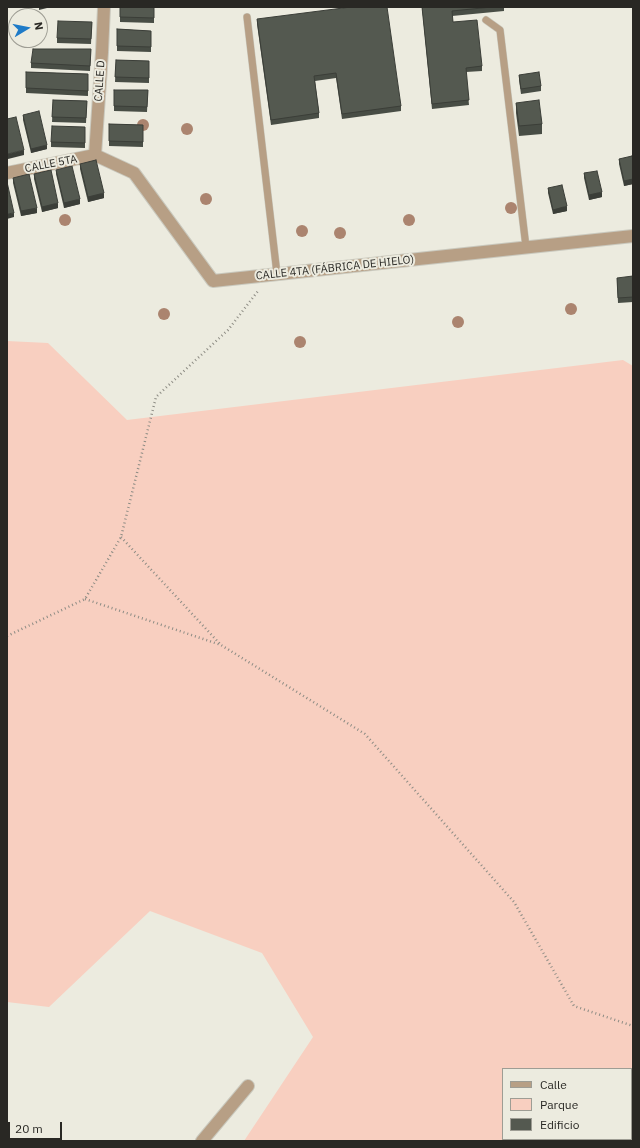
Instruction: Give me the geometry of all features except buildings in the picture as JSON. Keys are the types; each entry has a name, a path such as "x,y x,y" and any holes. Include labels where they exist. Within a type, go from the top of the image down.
{"street":[{"name":"CALLE D","path":"94,155 104,7"},
{"name":"CALLE 5TA","path":"7,173 94,155"},
{"name":"CALLE 4TA (FÁBRICA DE HIELO)","path":"94,155 134,173 213,282 633,236"},
{"path":"202,1141 248,1086"}],"lane":[{"path":"247,17 273,275"},
{"path":"486,20 500,30 526,247"}],"path":[{"path":"7,636 85,598 121,537 156,397 228,330 273,275"},
{"path":"121,537 221,645"},
{"path":"85,598 221,645 365,734 514,902 574,1006 633,1026"}],"green space":[{"path":"7,341 48,343 127,420 623,360 633,366 633,1141 244,1141 313,1037 262,953 150,911 49,1007 7,1002"}]}
